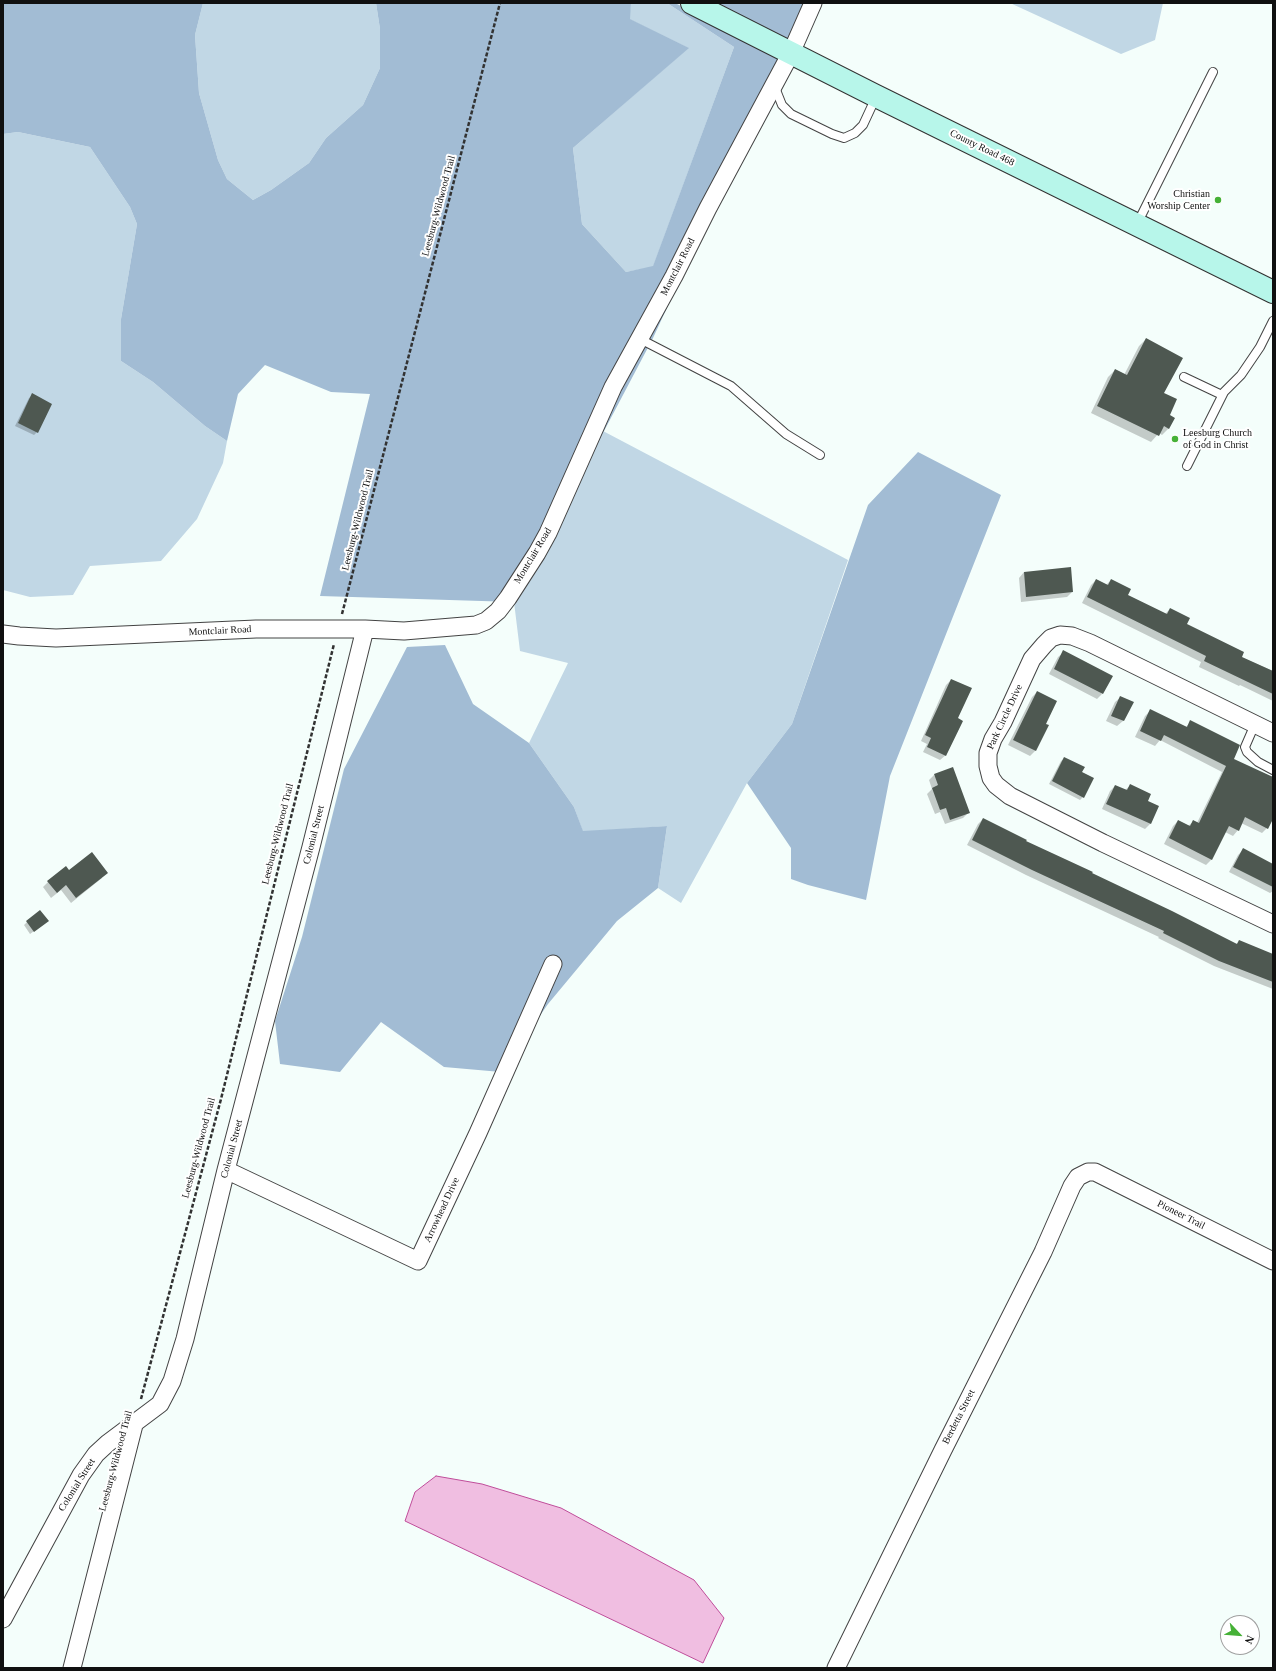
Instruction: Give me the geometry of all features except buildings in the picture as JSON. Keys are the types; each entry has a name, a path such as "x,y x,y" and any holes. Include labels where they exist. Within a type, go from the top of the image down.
{"street":[{"name":"County Road 468","path":"692,3 1273,292"},
{"name":"Montclair Road","path":"3,634 56,638 256,629 365,629 404,631 476,625 486,621 498,611 537,553 548,533 613,387 640,339 791,53 813,3"},
{"name":"Colonial Street","path":"3,1619 81,1475 100,1450 160,1404 172,1381 185,1339 226,1170 311,847 365,629"},
{"name":"Park Circle Drive","path":"1273,733 1090,643 1072,636 1060,635 1048,641 1032,660 1003,722 993,738 988,753 988,766 991,778 996,785 1010,796 1103,843 1273,924"},
{"name":"Arrowhead Drive","path":"226,1170 418,1261 478,1133 553,964"},
{"name":"Pioneer Trail","path":"1088,1172 1095,1172 1273,1262"},
{"name":"Berdetta Street","path":"836,1668 943,1450 1044,1252 1072,1186 1078,1177 1088,1172"},
{"path":"72,1668 134,1425"}],"lane":[{"path":"1137,225 1213,72"},
{"path":"774,85 782,105 791,114 832,134 844,138 855,133 863,125 877,96"},
{"path":"1187,466 1222,395 1241,375 1260,347 1273,320"},
{"path":"640,339 731,386 786,434 820,455"},
{"path":"1184,377 1222,395"},
{"path":"1255,724 1245,747 1247,752 1258,762 1273,770"}],"path":[{"name":"Leesburg-Wildwood Trail","path":"134,1425 221,1099 292,806 500,3"}],"shaded area":[{"path":"3,3 203,3 195,35 199,93 218,160 227,179 253,200 271,190 309,163 326,138 363,105 380,68 380,29 376,3 631,3 630,19 689,48 573,148 582,224 626,272 653,266 734,47 667,3 675,3 783,57 653,338 514,602 320,596 370,394 331,392 265,365 238,394 227,441 205,426 153,382 121,361 121,319 137,224 130,207 90,147 18,132 3,134"},
{"path":"203,3 376,3 380,29 380,68 363,105 326,138 309,163 271,190 253,200 227,179 218,160 199,93 195,35"},
{"path":"631,3 667,3 734,47 653,267 626,272 582,224 573,148 688,48 629,19"},
{"path":"708,3 803,3 790,44"},
{"path":"1010,3 1163,3 1155,40 1121,54"},
{"path":"18,132 90,147 130,207 137,224 121,319 121,361 153,382 205,426 227,441 223,463 197,519 161,561 90,566 73,595 30,597 3,590 3,134"},
{"path":"603,431 848,560 792,724 747,783 681,903 658,888 667,826 583,832 574,807 529,743 568,663 520,651 514,602"},
{"path":"918,452 1001,495 890,776 866,900 791,879 791,848 747,783 792,724 868,505"},
{"path":"445,645 473,704 529,743 574,807 583,831 667,826 658,888 617,921 548,1004 501,1072 444,1067 381,1022 340,1072 280,1064 275,1021 302,937 344,769 407,647"},
{"path":"436,1476 482,1484 561,1508 694,1580 724,1618 703,1663 405,1521 415,1492"}],"place":[{"name":"Christian Worship Center","path":"1218,200"},
{"name":"Leesburg Church of God in Christ","path":"1175,439"}]}
